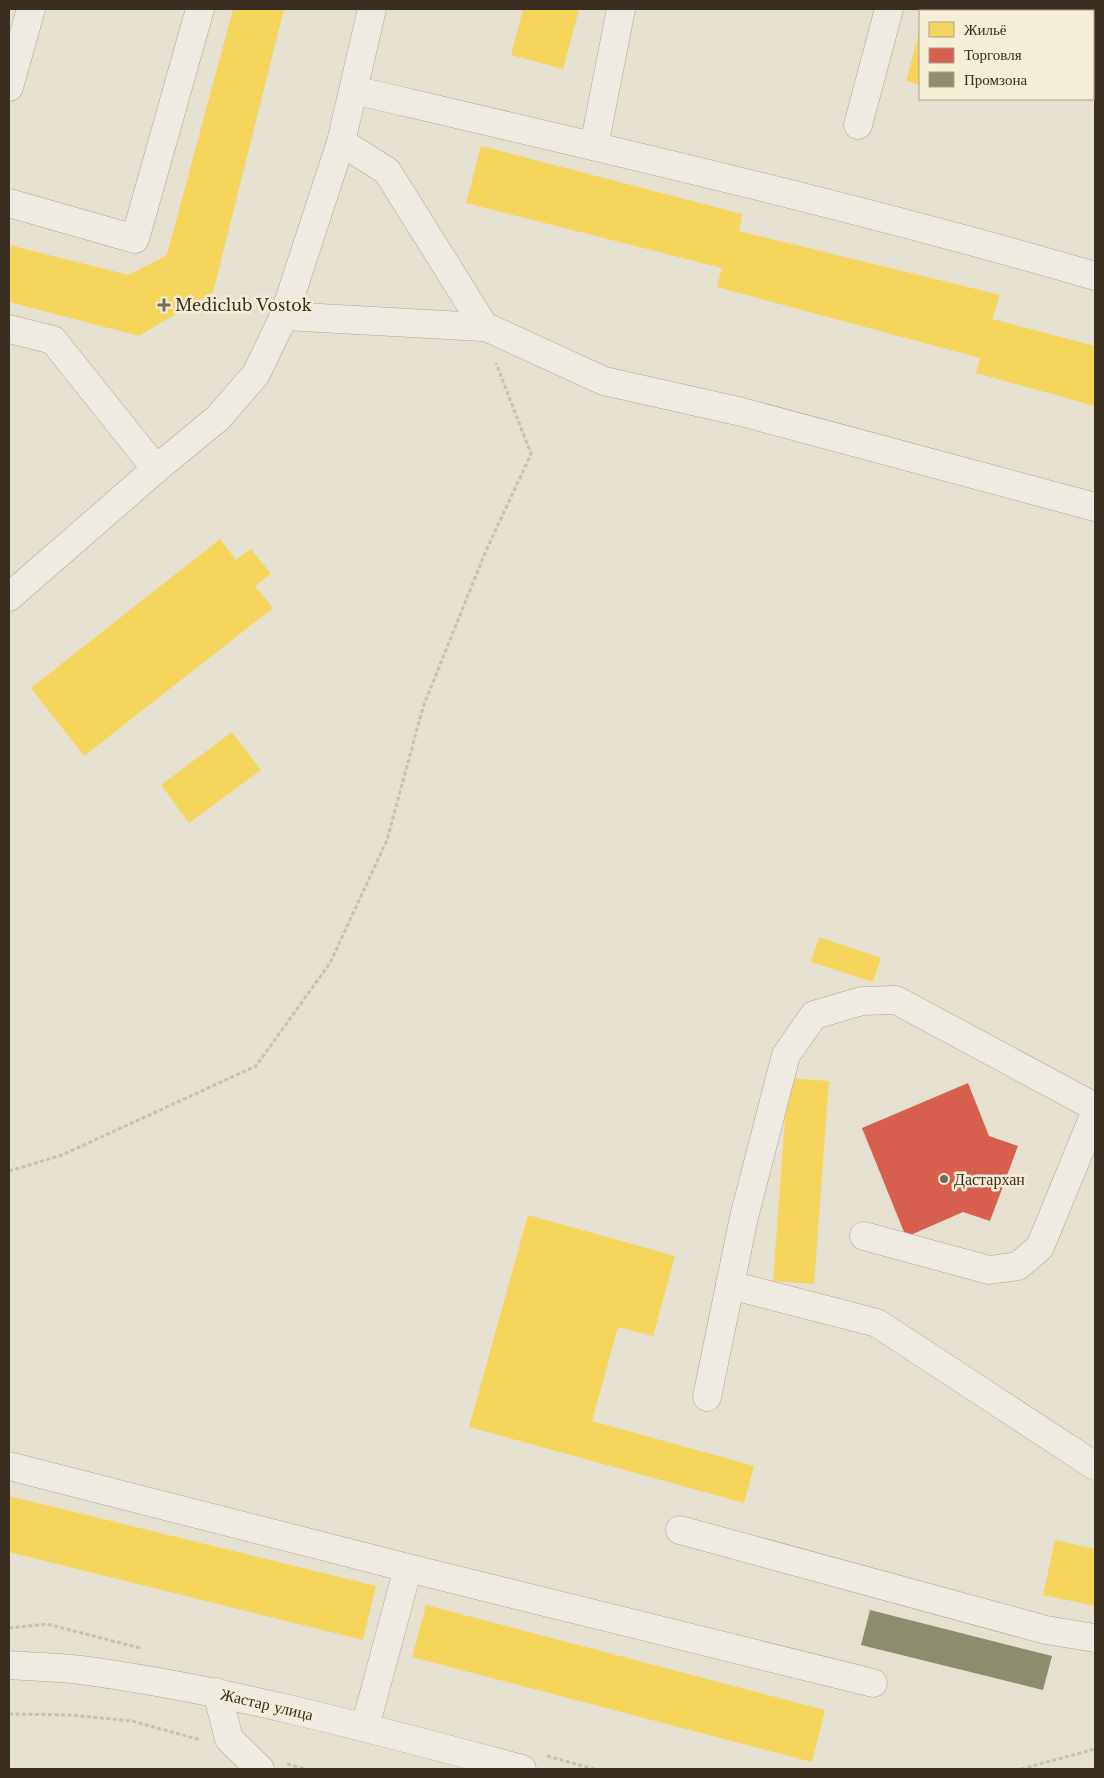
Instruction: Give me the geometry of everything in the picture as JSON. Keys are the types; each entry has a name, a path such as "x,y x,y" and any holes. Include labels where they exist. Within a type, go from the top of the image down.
{"street":[{"path":"9,88 31,9"},
{"path":"9,203 135,239 200,9"},
{"path":"10,593 218,418 256,374 284,316 341,142 372,9"},
{"path":"594,146 621,9"},
{"path":"858,124 889,9"},
{"path":"354,90 594,146 965,238 1095,276"},
{"path":"341,142 387,171 484,326 604,381 742,412 1095,508"},
{"path":"284,316 482,327"},
{"path":"9,329 53,340 156,469"},
{"path":"707,1397 744,1217 786,1055 814,1015 862,1001 896,1000 1095,1107"},
{"path":"864,1236 989,1270 1018,1266 1040,1247 1095,1113"},
{"path":"730,1285 877,1323 1095,1466"},
{"path":"9,1466 408,1568 872,1683"},
{"path":"680,1530 1046,1630 1095,1638"},
{"path":"365,1728 408,1568"},
{"name":"Жастар улица","path":"9,1665 79,1670 217,1692 522,1769"},
{"path":"217,1692 229,1739 251,1760"}],"path":[{"path":"9,1172 62,1154 256,1066 330,963 387,840 423,706 485,553 531,454 482,327"},
{"path":"9,1714 70,1715 132,1721 251,1760 305,1769"},
{"path":"1021,1769 1095,1749"}],"building: Жильё":[{"path":"233,9 284,9 213,292 139,336 9,302 9,245 129,275 167,255"},
{"path":"523,9 579,9 563,69 511,55"},
{"path":"925,9 982,9 982,10"},
{"path":"919,33 919,85 906,81"},
{"path":"481,146 742,214 739,231 1000,295 992,319 1095,346 1095,406 976,373 980,358 717,287 722,268 466,203"},
{"path":"220,539 236,560 251,549 271,574 255,586 273,608 84,756 31,688"},
{"path":"232,732 261,770 189,823 161,785"},
{"path":"819,937 881,958 873,982 811,962"},
{"path":"788,1078 829,1081 814,1284 773,1281"},
{"path":"528,1215 675,1256 653,1336 618,1327 592,1421 754,1466 744,1503 469,1427"},
{"path":"9,1496 376,1586 363,1640 9,1552"},
{"path":"1055,1540 1095,1549 1095,1606 1043,1595"},
{"path":"426,1605 825,1710 812,1762 412,1657"}],"building: Торговля":[{"name":"Дастархан","path":"968,1083 989,1136 1018,1146 990,1221 963,1212 906,1237 862,1128"}],"building: Промзона":[{"path":"870,1610 1052,1656 1043,1690 861,1645"}],"place":[{"name":"Mediclub Vostok","path":"164,305"},
{"name":"Дастархан","path":"944,1179"}]}
